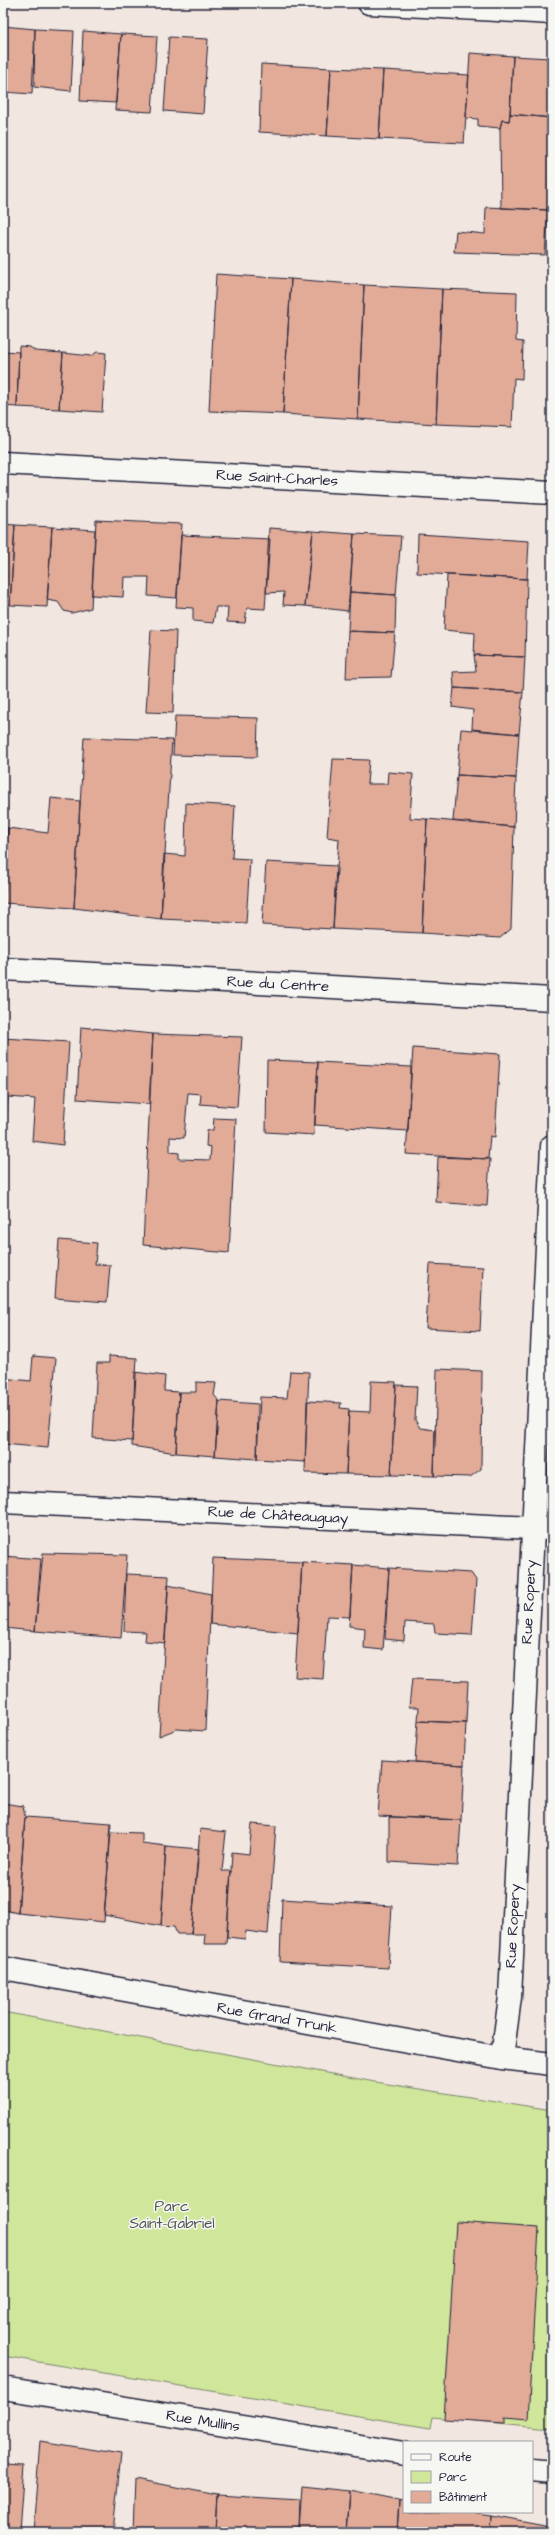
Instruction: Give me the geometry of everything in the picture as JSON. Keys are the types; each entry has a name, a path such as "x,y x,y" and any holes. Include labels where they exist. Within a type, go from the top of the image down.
{"street":[{"path":"369,3 552,13"},
{"name":"Rue Saint-Charles","path":"3,463 552,493"},
{"name":"Rue du Centre","path":"3,969 552,999"},
{"name":"Rue Ropery","path":"502,2058 510,1997 542,1529 552,1146"},
{"name":"Rue de Châteauguay","path":"3,1502 542,1529"},
{"name":"Rue Grand Trunk","path":"3,1968 502,2058 552,2064"},
{"name":"Rue Mullins","path":"3,2388 403,2453"},
{"path":"533,2470 552,2472"}],"green space":[{"name":"Parc Saint-Gabriel","path":"3,2012 375,2082 552,2110 552,2428 432,2417 430,2428 3,2356"}],"building":[{"path":"3,26 35,29 32,94 3,92"},
{"path":"35,29 74,31 71,91 34,87"},
{"path":"83,31 121,34 116,103 80,101"},
{"path":"121,34 157,36 152,112 115,110"},
{"path":"169,37 208,39 203,114 164,111"},
{"path":"470,53 513,56 509,121 502,120 500,128 478,126 478,119 466,118"},
{"path":"513,56 550,58 552,61 552,118 510,114"},
{"path":"261,64 331,68 327,136 259,132"},
{"path":"331,68 383,70 379,139 327,136"},
{"path":"383,70 469,75 464,143 379,139"},
{"path":"510,114 552,118 548,210 501,208 500,128 502,120 509,121"},
{"path":"486,207 548,210 545,255 454,252 456,231 485,234"},
{"path":"216,274 291,279 283,414 209,411"},
{"path":"291,279 364,285 358,419 283,414"},
{"path":"364,285 442,289 436,424 358,419"},
{"path":"442,289 517,292 516,341 523,342 522,379 514,378 512,427 436,424"},
{"path":"19,346 30,347 35,351 63,353 59,409 17,407"},
{"path":"3,351 19,352 17,407 3,406"},
{"path":"97,352 106,353 102,412 59,409 63,353 91,356"},
{"path":"96,520 182,524 177,598 148,596 149,577 124,577 123,597 92,595"},
{"path":"3,524 15,525 10,605 3,605"},
{"path":"15,525 52,527 47,607 10,605"},
{"path":"52,527 95,530 91,608 72,613 64,611 58,602 47,600"},
{"path":"269,528 313,531 305,606 283,605 284,592 266,593"},
{"path":"313,531 354,534 348,611 305,606"},
{"path":"354,534 401,536 396,595 350,592"},
{"path":"418,534 529,541 527,579 417,573"},
{"path":"181,535 270,539 265,609 247,608 245,623 227,622 228,607 216,607 213,623 193,621 193,608 176,607"},
{"path":"447,575 527,579 525,657 474,655 475,633 444,630"},
{"path":"350,592 396,595 395,633 348,631"},
{"path":"151,630 176,631 173,713 146,712"},
{"path":"348,631 395,633 391,677 346,678"},
{"path":"474,655 525,657 523,692 454,688 453,672 476,671"},
{"path":"454,688 523,692 519,734 472,729 473,710 452,707"},
{"path":"175,716 258,718 257,757 173,755"},
{"path":"461,729 519,734 516,778 457,775"},
{"path":"84,737 172,740 161,919 74,908"},
{"path":"333,759 369,760 367,784 387,784 388,772 413,774 410,818 427,819 422,933 333,929 339,839 327,837"},
{"path":"457,775 516,778 514,827 453,821"},
{"path":"51,798 80,801 74,908 4,903 8,828 48,833"},
{"path":"186,803 235,806 232,858 250,859 246,923 161,919 164,854 185,856"},
{"path":"427,819 514,827 511,929 500,938 422,933"},
{"path":"3,827 8,828 4,903 3,903"},
{"path":"266,862 336,866 333,929 262,925"},
{"path":"81,1027 153,1034 149,1104 77,1099"},
{"path":"153,1034 242,1037 237,1107 200,1104 201,1094 188,1093 184,1138 170,1137 170,1152 179,1153 179,1159 210,1160 211,1147 206,1146 207,1130 213,1130 214,1118 236,1119 229,1253 143,1245"},
{"path":"3,1038 69,1042 63,1145 32,1141 35,1099 8,1097 5,1144 3,1144"},
{"path":"413,1048 500,1054 495,1137 490,1136 488,1159 406,1154"},
{"path":"267,1060 318,1062 314,1135 266,1132"},
{"path":"318,1062 411,1067 408,1131 315,1125"},
{"path":"438,1157 490,1159 487,1206 436,1202"},
{"path":"59,1240 97,1243 95,1264 110,1265 107,1302 55,1298"},
{"path":"430,1264 483,1267 480,1331 426,1328"},
{"path":"33,1356 56,1358 48,1448 3,1444 3,1378 31,1381"},
{"path":"109,1356 137,1358 132,1441 93,1438 97,1363 109,1363"},
{"path":"437,1369 482,1371 481,1469 470,1477 434,1476"},
{"path":"290,1371 309,1372 305,1462 257,1459 260,1397 287,1398"},
{"path":"135,1372 165,1376 164,1391 179,1392 176,1453 132,1446"},
{"path":"371,1381 396,1382 391,1475 346,1474 349,1411 370,1412"},
{"path":"196,1382 216,1383 214,1395 219,1401 215,1456 176,1453 179,1392 196,1392"},
{"path":"396,1385 417,1386 415,1420 420,1428 435,1430 434,1476 391,1475"},
{"path":"219,1401 258,1404 257,1459 215,1456"},
{"path":"307,1401 341,1403 340,1408 349,1409 346,1474 305,1473"},
{"path":"43,1553 127,1555 121,1638 35,1631"},
{"path":"3,1556 41,1559 35,1631 3,1628"},
{"path":"213,1558 302,1562 298,1633 210,1624"},
{"path":"302,1562 353,1565 350,1617 327,1616 323,1679 295,1677"},
{"path":"353,1565 389,1568 383,1650 364,1648 365,1628 349,1626"},
{"path":"389,1568 471,1573 476,1580 472,1635 435,1633 434,1624 405,1622 404,1641 385,1639"},
{"path":"126,1574 169,1576 165,1643 145,1641 146,1632 124,1631"},
{"path":"168,1585 211,1594 205,1731 177,1729 159,1736"},
{"path":"412,1679 468,1681 466,1723 418,1721 419,1707 409,1707"},
{"path":"418,1721 466,1723 464,1765 415,1762"},
{"path":"382,1760 464,1765 461,1820 378,1816"},
{"path":"3,1803 23,1806 25,1817 18,1913 3,1910"},
{"path":"25,1817 111,1823 104,1922 18,1913"},
{"path":"389,1817 461,1820 458,1866 389,1862"},
{"path":"252,1824 276,1826 268,1934 246,1931 245,1939 227,1937 232,1852 249,1854"},
{"path":"200,1829 226,1832 222,1871 231,1871 226,1944 204,1944 205,1934 191,1934"},
{"path":"111,1832 142,1833 142,1843 166,1846 161,1926 104,1915"},
{"path":"166,1846 199,1849 191,1934 177,1934 174,1927 161,1926"},
{"path":"282,1899 392,1906 388,1968 280,1962"},
{"path":"456,2222 539,2228 528,2419 505,2417 505,2423 444,2419"},
{"path":"40,2441 121,2454 113,2532 33,2532"},
{"path":"3,2464 24,2465 19,2532 3,2532"},
{"path":"135,2479 217,2495 215,2532 133,2532"},
{"path":"302,2486 350,2491 347,2532 299,2532"},
{"path":"350,2491 399,2501 397,2532 347,2532"},
{"path":"217,2495 300,2500 299,2532 215,2532"},
{"path":"399,2501 403,2502 403,2513 477,2513 491,2515 490,2532 397,2532"},
{"path":"491,2515 545,2525 545,2532 490,2532"},
{"path":"545,2525 552,2526 552,2532 545,2532"}]}
